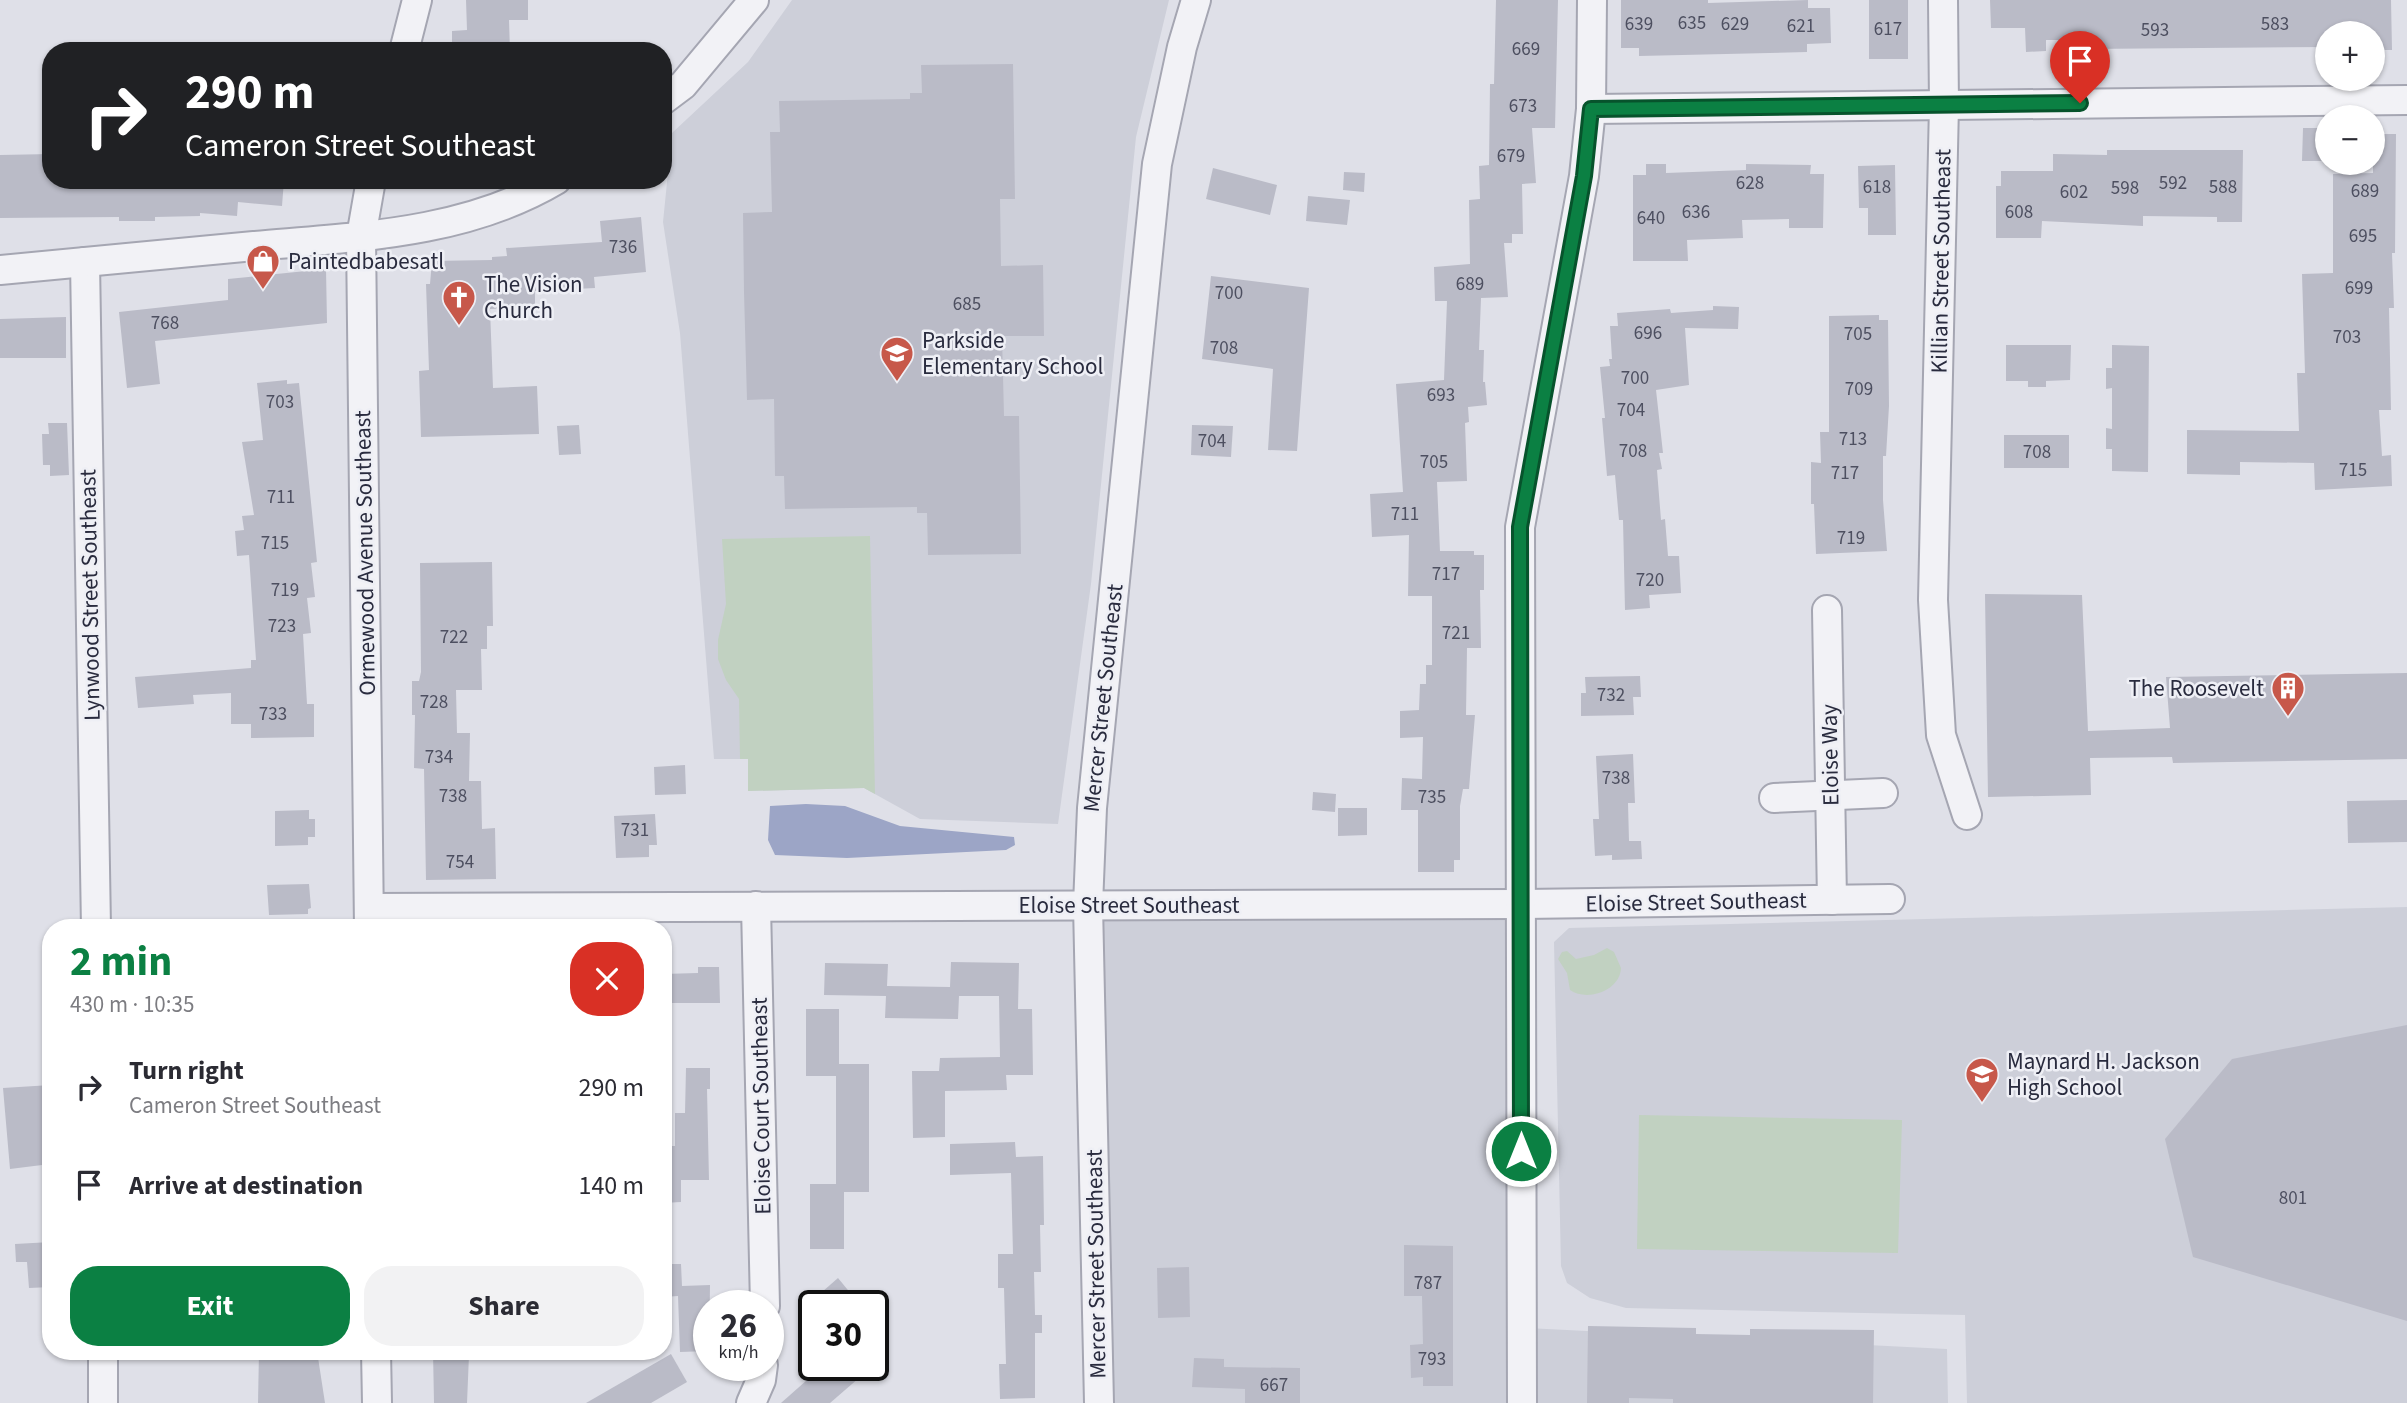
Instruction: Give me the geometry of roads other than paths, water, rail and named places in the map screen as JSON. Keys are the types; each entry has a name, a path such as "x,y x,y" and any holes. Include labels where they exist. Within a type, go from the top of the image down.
{"street":[{"path":"406,42 417,0"},
{"path":"672,93 683,85 754,0"},
{"name":"Mercer Street Southeast","path":"1099,1403 1088,905 1091,808 1157,164 1182,47 1196,0"},
{"path":"1522,1403 1520,527 1584,176 1591,109 1592,0"},
{"name":"Killian Street Southeast","path":"1943,0 1944,105 1937,521 1933,600 1941,736 1967,815"},
{"path":"1591,109 2407,100"},
{"name":"Ormewood Avenue Southeast","path":"369,189 361,237 369,918"},
{"path":"0,270 361,237 463,220 525,199 541,189"},
{"name":"Lynwood Street Southeast","path":"85,262 96,919"},
{"name":"Eloise Way","path":"1827,610 1832,900"},
{"path":"1774,798 1883,793"},
{"name":"Eloise Street Southeast","path":"369,918 756,906 1520,904 1889,899"},
{"name":"Eloise Court Southeast","path":"756,906 765,1290"},
{"path":"103,1360 103,1403"},
{"path":"376,1360 377,1403"},
{"path":"751,1403 761,1381"}],"water":[{"path":"770,806 845,806 900,826 1014,837 1015,845 1006,850 847,858 775,855 768,840"}],"place":[{"name":"Paintedbabesatl","path":"263,291"},
{"name":"The Vision Church","path":"459,327"},
{"name":"Parkside Elementary School","path":"897,383"},
{"name":"The Roosevelt","path":"2288,718"},
{"name":"Maynard H. Jackson High School","path":"1982,1104"}]}
